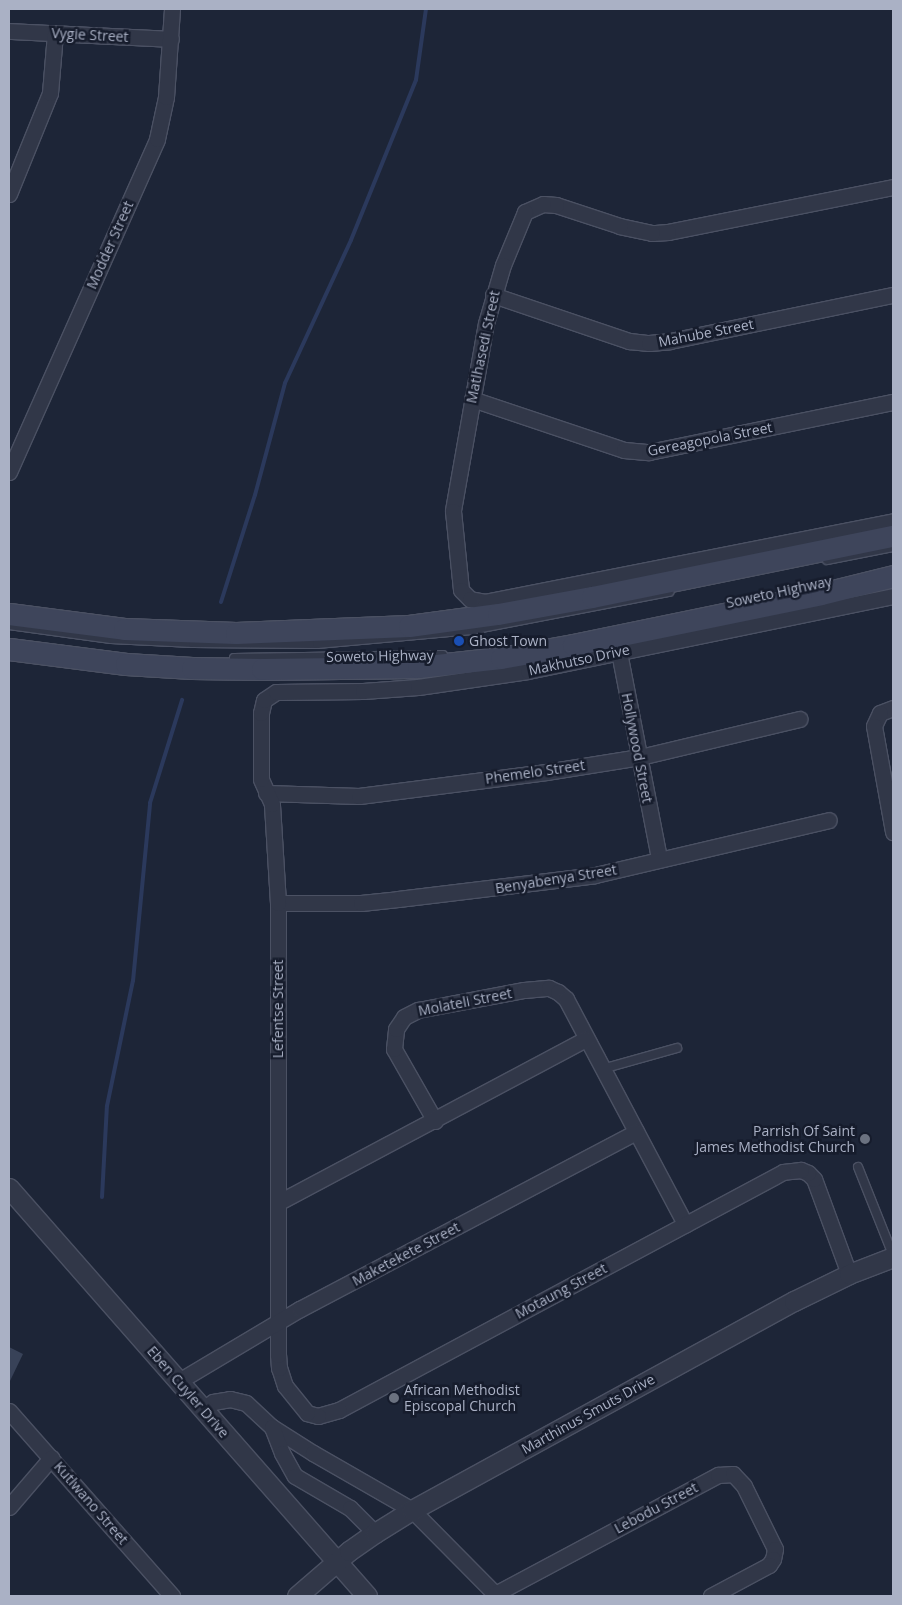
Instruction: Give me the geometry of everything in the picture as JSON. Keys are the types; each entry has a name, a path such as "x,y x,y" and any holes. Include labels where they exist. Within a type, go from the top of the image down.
{"main road":[{"name":"Soweto Highway","path":"9,614 124,629 227,633 353,630 409,626 516,611 893,536"},
{"name":"Soweto Highway","path":"13,645 126,664 192,668 418,667 617,644 893,576"}],"street":[{"name":"Modder Street","path":"9,472 13,454 157,139 166,97 172,9"},
{"name":"Vygie Street","path":"9,31 171,39"},
{"path":"9,194 50,93 55,33"},
{"name":"Matlhasedi Street","path":"893,187 668,232 652,233 620,226 556,205 543,204 525,212 493,295 472,399 453,511 459,582 464,595 470,599 485,602 893,521"},
{"name":"Mahube Street","path":"493,295 630,341 649,343 670,341 893,295"},
{"name":"Gereagopola Street","path":"472,399 624,450 649,452 893,402"},
{"name":"Makhutso Drive","path":"264,700 276,692 363,691 427,686 528,671 617,644 893,596"},
{"name":"Hollywood Street","path":"617,644 659,860"},
{"name":"Lefentse Street","path":"264,700 260,714 260,779 272,804 278,903 278,1321"},
{"path":"893,708 880,713 874,726 889,787 893,832"},
{"name":"Phemelo Street","path":"266,793 359,796 546,772 640,757 800,719"},
{"name":"Benyabenya Street","path":"278,903 360,903 501,888 595,875 829,820"},
{"name":"Molateli Street","path":"435,1120 394,1049 396,1029 409,1013 524,990 549,988 558,992 566,999 685,1224"},
{"path":"279,1202 586,1039"},
{"name":"Maketekete Street","path":"179,1381 278,1321 636,1132"},
{"name":"Motaung Street","path":"278,1321 279,1368 286,1386 307,1413 318,1416 327,1415 776,1175 792,1170 801,1170 808,1173 814,1180 850,1274"},
{"name":"Eben Cuyler Drive","path":"10,1193 179,1381 367,1596"},
{"name":"Marthinus Smuts Drive","path":"297,1596 336,1562 375,1532 412,1510 850,1274 893,1256"},
{"path":"203,1409 213,1402 230,1399 246,1403 272,1427 412,1510 496,1595"},
{"name":"Kutlwano Street","path":"9,1411 172,1596"},
{"path":"272,1427 282,1453 295,1476 350,1508 375,1532"},
{"path":"9,1507 51,1458"},
{"name":"Lebodu Street","path":"496,1595 718,1475 732,1474 744,1486 775,1549 773,1559 769,1565 711,1596"}],"lane":[{"name":"Soweto Highway","path":"822,561 893,547"},
{"name":"Soweto Highway","path":"9,625 111,639 192,644 317,644 470,630 682,590"},
{"name":"Soweto Highway","path":"13,645 98,651"},
{"name":"Soweto Highway","path":"221,658 455,654"},
{"path":"602,1068 677,1048"},
{"path":"858,1167 893,1256"}],"building":[{"path":"9,1347 23,1354 9,1383"}],"waterway":[{"path":"221,602 255,495 285,383 351,240 416,80 426,9"},
{"path":"102,1197 107,1106 133,981 150,803 182,700"}],"place":[{"name":"Ghost Town","path":"459,641"},
{"name":"Parrish Of Saint James Methodist Church","path":"865,1139"},
{"name":"African Methodist Episcopal Church","path":"394,1398"}]}
